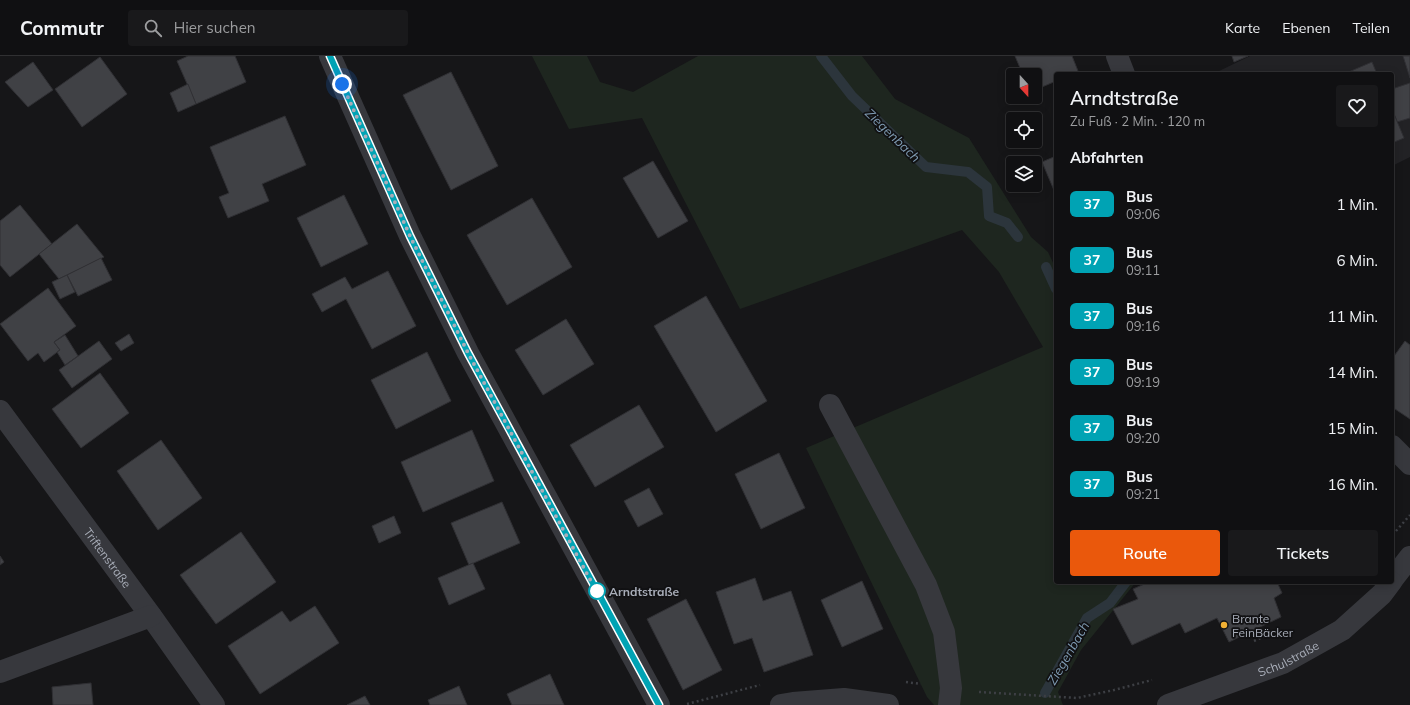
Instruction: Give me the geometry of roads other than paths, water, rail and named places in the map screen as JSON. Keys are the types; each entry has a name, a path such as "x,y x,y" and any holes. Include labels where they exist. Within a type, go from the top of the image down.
{"street":[{"path":"330,56 410,236 464,346 659,705"},
{"path":"1117,56 1123,72"},
{"path":"830,405 926,585 944,632 951,688 949,705"},
{"name":"Triftenstraße","path":"0,411 151,616 214,705"},
{"path":"1394,448 1410,464"},
{"name":"Schulstraße","path":"1394,577 1410,557"},
{"name":"Schulstraße","path":"1168,705 1283,663 1342,630 1382,594 1389,584"},
{"path":"0,672 151,616"},
{"path":"782,705 793,702 844,699 888,705"}],"waterway":[{"name":"Ziegenbach","path":"821,56 852,96 926,167 968,172 987,187 989,216 1007,223 1018,237"},
{"name":"Ziegenbach","path":"1046,267 1054,285"},
{"name":"Ziegenbach","path":"1045,693 1087,618 1110,603 1124,584"}],"place":[{"name":"Arndtstraße","path":"597,591"},
{"name":"Brante FeinBäcker","path":"1224,625"}]}
